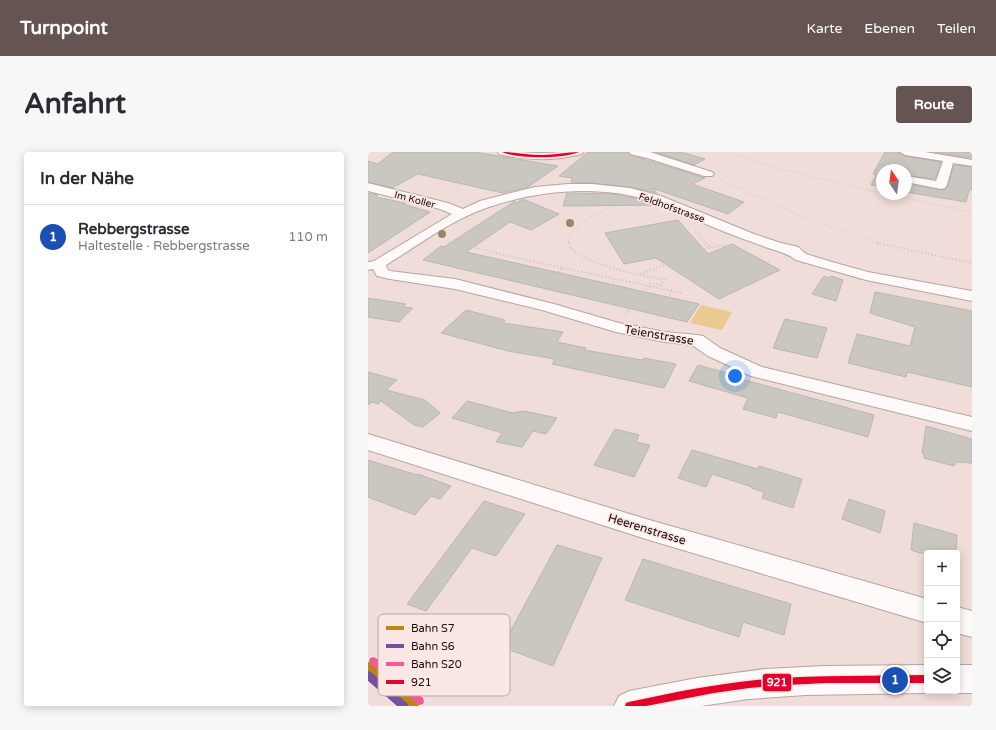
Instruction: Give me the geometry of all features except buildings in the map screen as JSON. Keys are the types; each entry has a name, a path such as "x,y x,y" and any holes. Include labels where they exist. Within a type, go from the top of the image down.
{"street":[{"path":"503,152 540,157 561,156 578,152"},
{"path":"634,152 649,155 708,174"},
{"path":"906,164 908,153 972,163"},
{"path":"912,180 941,185 949,159"},
{"name":"Im Koller","path":"368,187 444,206 462,213"},
{"name":"Feldhofstrasse","path":"373,265 462,213 496,200 535,191 580,188 624,191 657,199 749,237 778,247 793,250 801,257 866,276 972,296"},
{"name":"Teienstrasse","path":"373,265 382,272 390,275 455,284 548,307 616,327 697,340 714,352 757,372 972,424"},
{"name":"Heerenstrasse","path":"368,442 646,530 924,610"},
{"path":"960,621 972,624"},
{"path":"629,706 667,697 766,683 924,679"},
{"path":"960,679 972,679"}],"path":[{"path":"723,152 796,173 876,192"},
{"path":"605,178 621,163 620,155"},
{"path":"617,168 632,168 657,174"},
{"path":"708,174 775,206 851,236 972,263"},
{"path":"912,200 972,212"},
{"path":"614,205 585,220 574,230 568,242 570,249 582,258 665,280 661,284 650,283 616,327"},
{"path":"640,274 669,263 668,257 644,227"},
{"path":"695,230 711,248"},
{"path":"437,238 512,257 682,293"},
{"path":"696,241 703,239"},
{"path":"459,250 464,246"},
{"path":"668,257 718,247"},
{"path":"696,251 738,277"},
{"path":"508,261 512,257"},
{"path":"766,262 772,260"},
{"path":"558,272 563,268"},
{"path":"612,285 616,279"},
{"path":"668,298 672,291"}],"shaded area":[{"path":"701,305 732,312 722,330 690,323"}],"rail line":[{"name":"S20","path":"373,661 378,665"},
{"name":"S7","path":"368,666 378,675"},
{"name":"S6","path":"368,675 378,684"},
{"name":"S6","path":"392,696 404,706"},
{"name":"S7","path":"403,696 415,706"},
{"name":"S20","path":"414,696 420,701"}],"transit line":[{"name":"921","path":"503,152 541,156 578,152"},
{"name":"921","path":"629,706 697,692 786,681 924,679"}],"place":[{"name":"Rebbergstrasse","path":"895,680"}]}
